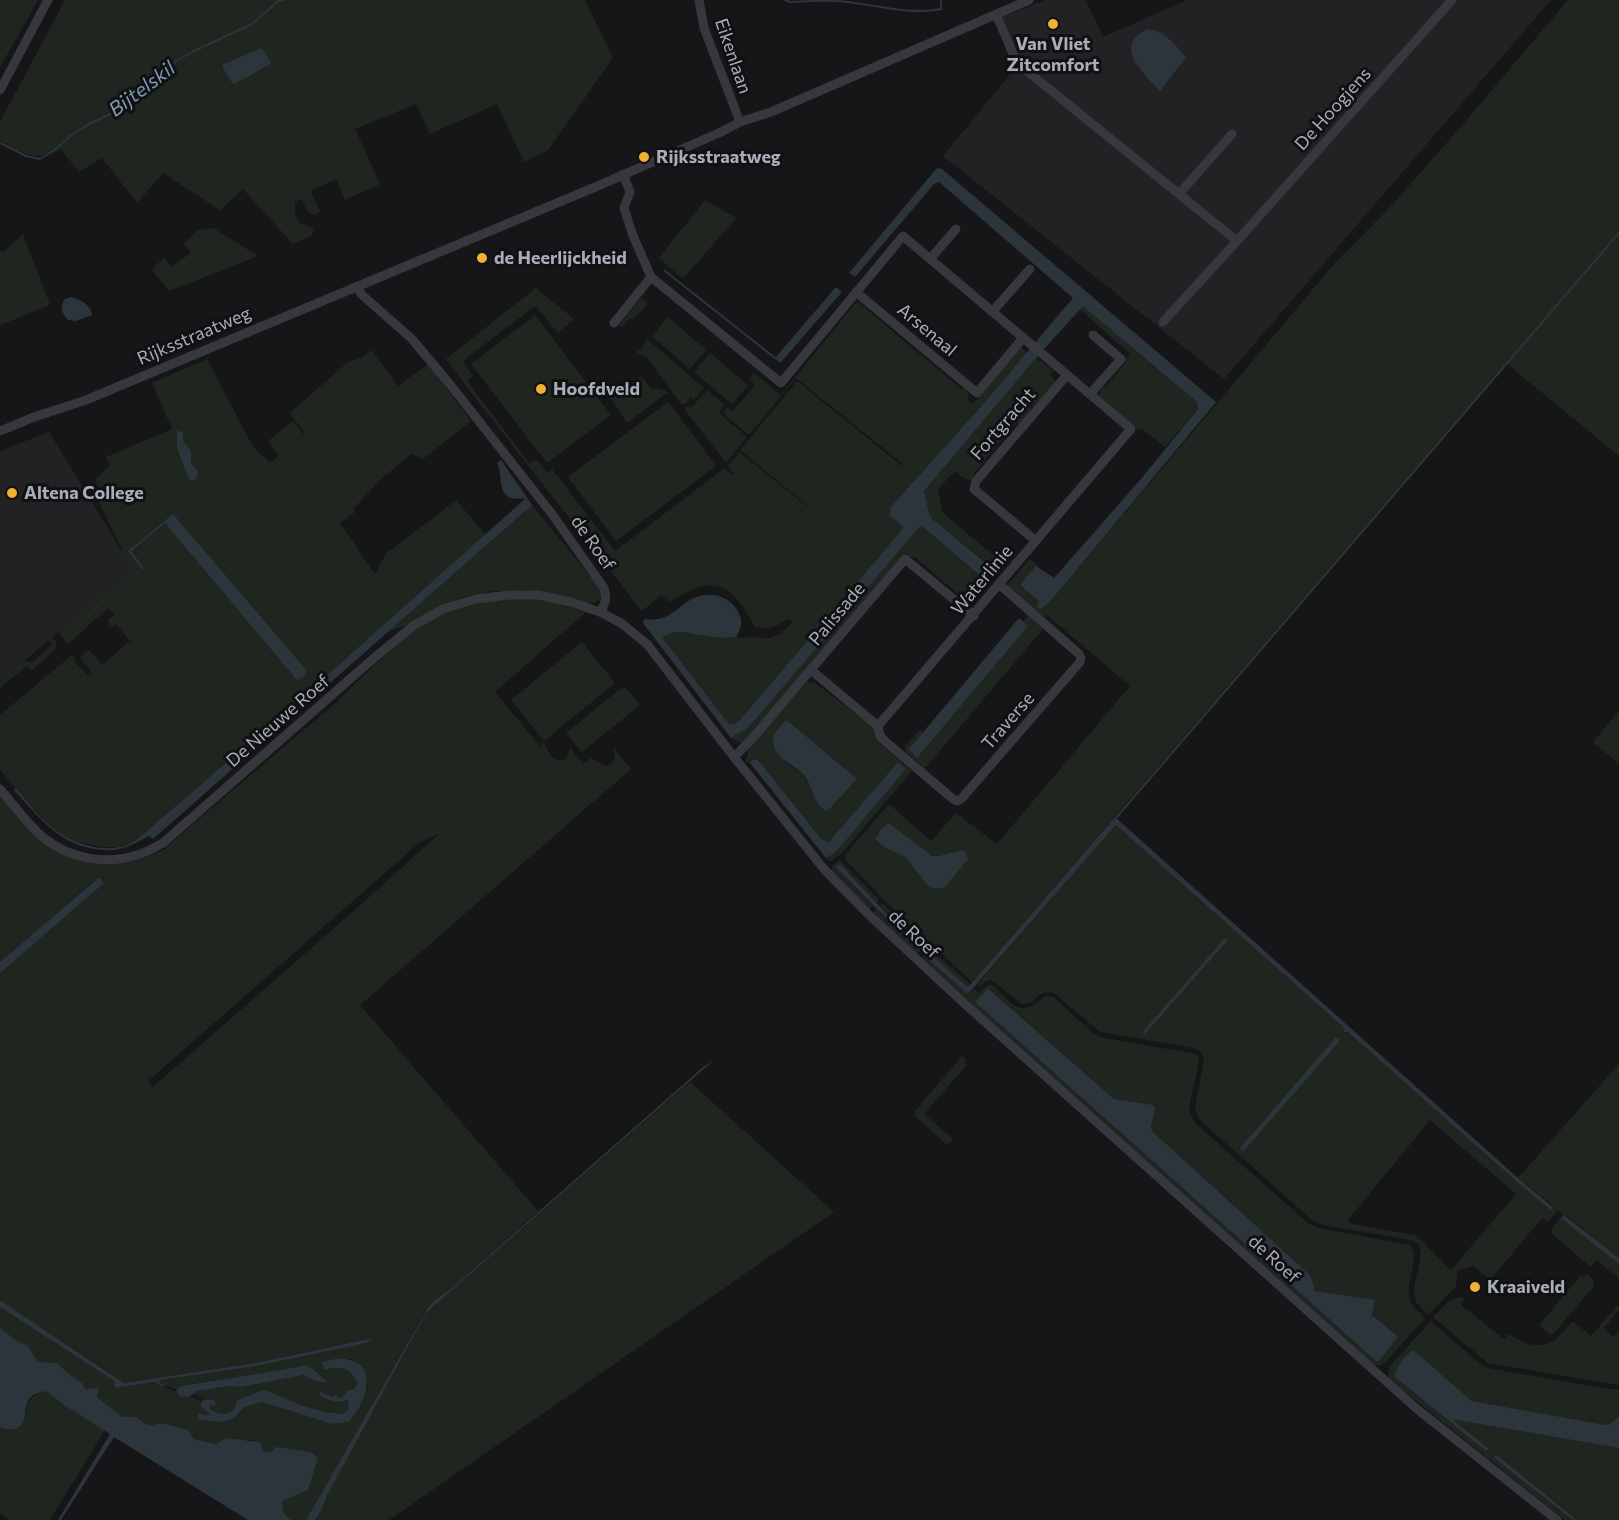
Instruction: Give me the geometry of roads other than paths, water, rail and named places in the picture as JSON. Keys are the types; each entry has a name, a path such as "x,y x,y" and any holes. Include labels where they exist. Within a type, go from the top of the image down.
{"street":[{"path":"0,90 48,0"},
{"name":"Eikenlaan","path":"699,0 705,27 740,122"},
{"name":"Rijksstraatweg","path":"0,431 86,400 623,174 740,122 771,112 1029,0"},
{"name":"De Hoogjens","path":"1163,322 1452,0"},
{"path":"996,14 1017,63 1238,241"},
{"path":"1179,194 1232,134"},
{"name":"Waterlinie","path":"623,174 630,192 624,208 651,277 781,383 903,236 1131,429 878,726"},
{"path":"930,259 956,229"},
{"path":"992,312 1030,269"},
{"path":"614,323 651,277"},
{"name":"de Roef","path":"357,286 361,294 412,339 552,514 604,588 607,597 600,612 621,623 647,644 824,869 908,952 1409,1402 1557,1520"},
{"name":"Arsenaal","path":"856,292 976,393 1027,341"},
{"path":"1090,394 1121,359 1093,335"},
{"name":"Fortgracht","path":"1036,541 974,489 976,481 1067,375"},
{"name":"Palissade","path":"734,757 906,559 974,616"},
{"name":"Traverse","path":"878,726 880,736 887,743 958,801 1080,662 1079,654 1000,585"},
{"name":"De Nieuwe Roef","path":"0,789 42,837 57,847 78,856 100,860 138,855 163,843 374,658 414,626 443,609 476,598 509,595 538,596 571,602 600,612"},
{"path":"811,670 878,726"}],"waterway":[{"name":"Bijtelskil","path":"0,143 26,156 40,159 70,136 119,110 166,67 252,24 278,1 284,0"},
{"path":"785,0 790,2 850,2 916,11 941,9 941,0"},
{"path":"1116,818 1619,233"},
{"path":"665,271 775,358"}],"place":[{"name":"Van Vliet Zitcomfort","path":"1053,24"},
{"name":"Rijksstraatweg","path":"644,157"},
{"name":"de Heerlijckheid","path":"482,258"},
{"name":"Hoofdveld","path":"541,389"},
{"name":"Altena College","path":"12,493"},
{"name":"Kraaiveld","path":"1475,1287"}]}
